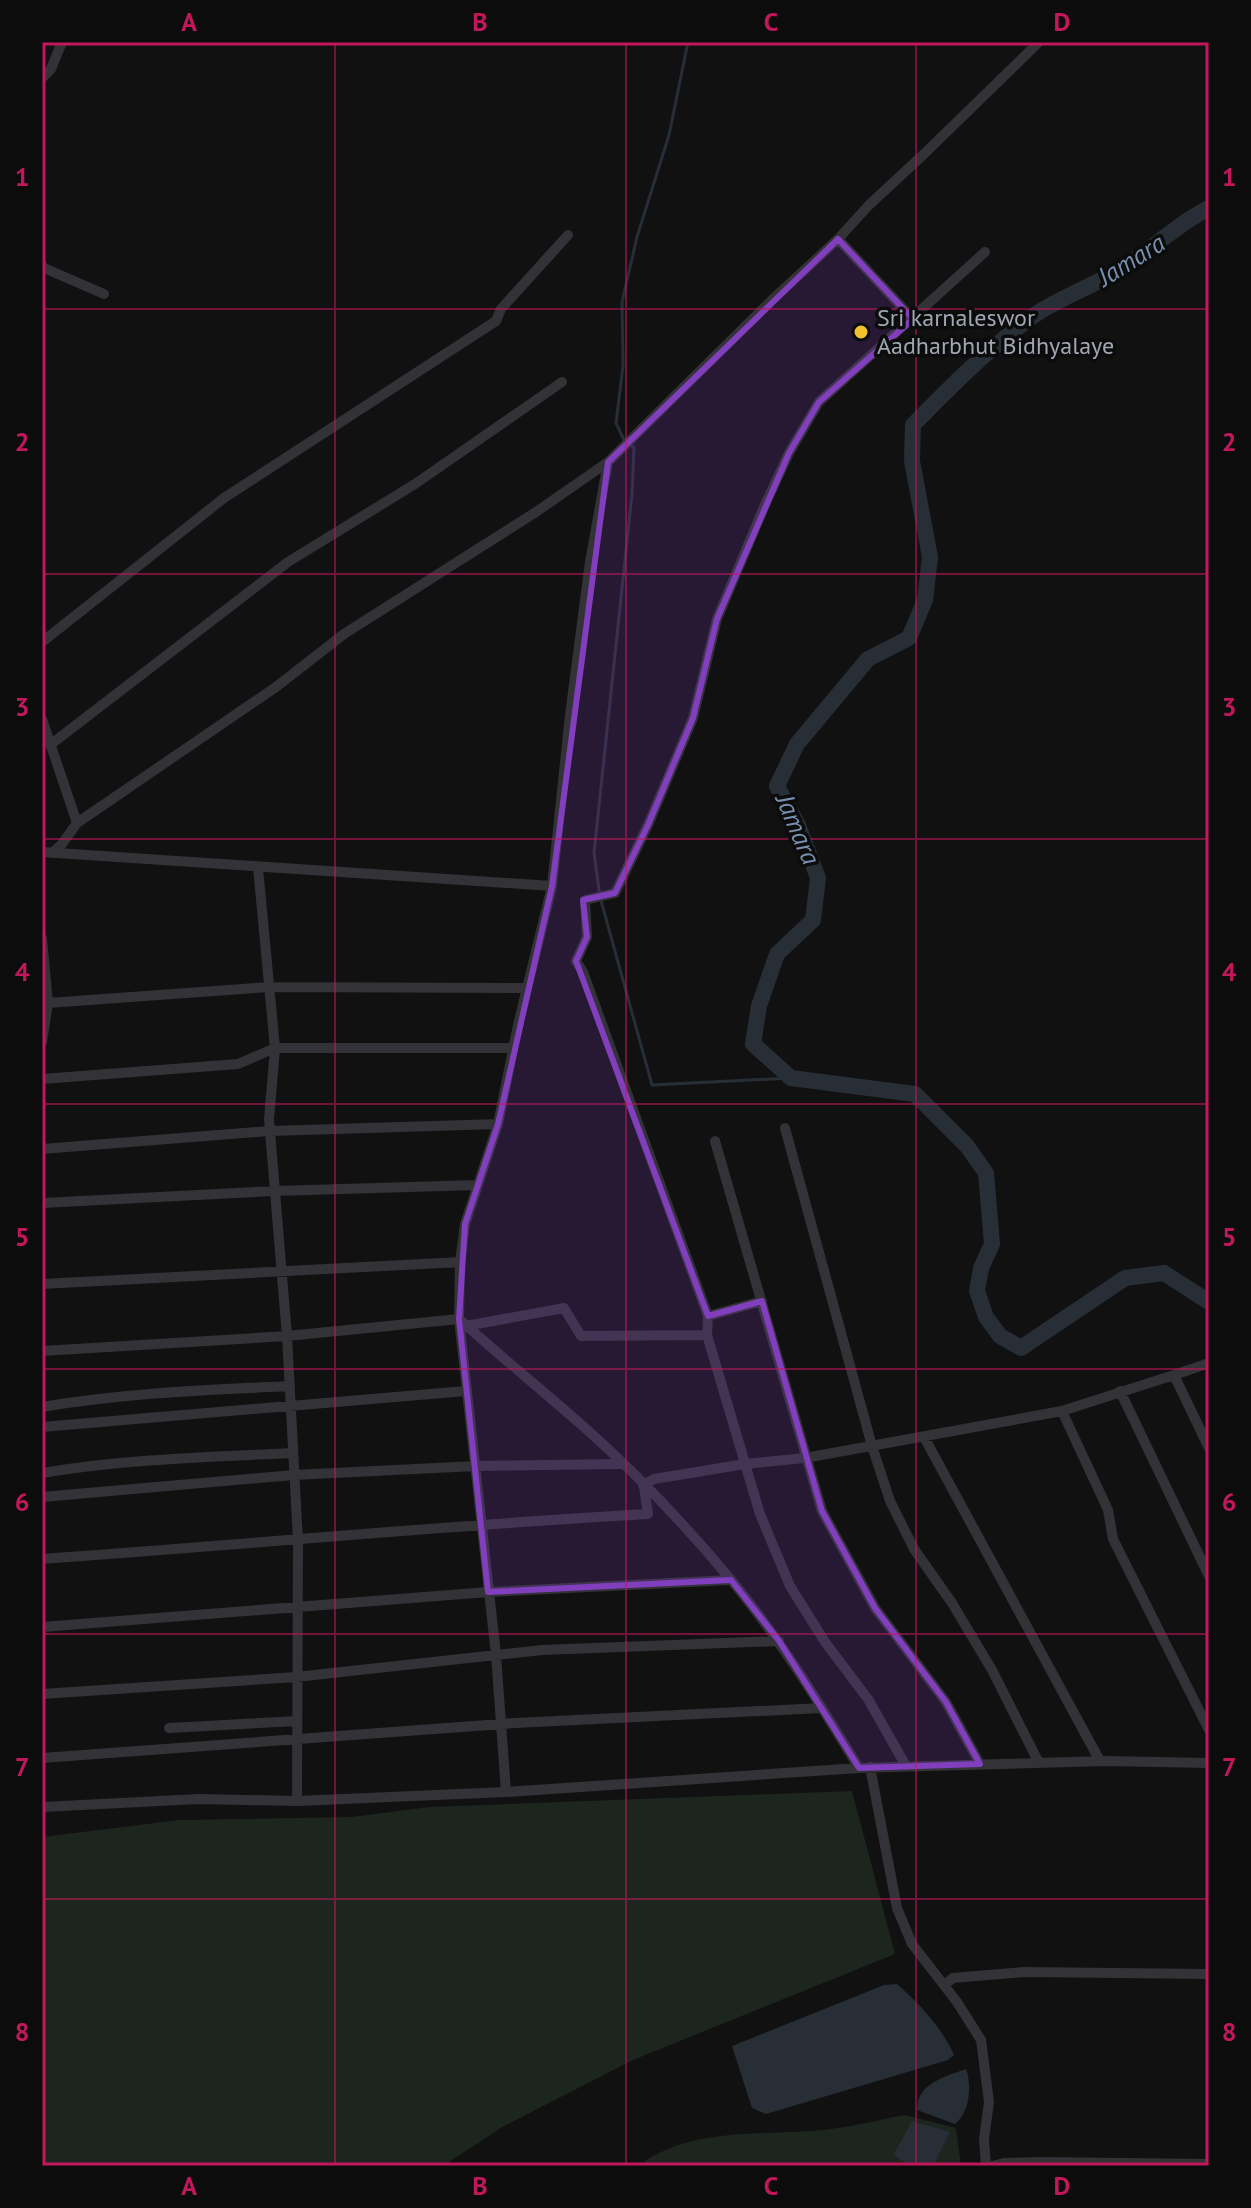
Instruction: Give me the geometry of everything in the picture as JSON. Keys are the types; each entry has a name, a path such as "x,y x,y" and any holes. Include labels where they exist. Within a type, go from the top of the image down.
{"street":[{"path":"42,78 51,69 62,42"},
{"path":"47,852 62,844 77,823 276,687 344,634 536,512 608,462 1039,42"},
{"path":"42,642 224,498 496,321 501,309 568,235"},
{"path":"838,239 913,319"},
{"path":"906,1766 868,1699 825,1642 790,1586 760,1514 707,1335 708,1316 583,972 576,961 587,937 585,900 615,893 648,825 693,718 717,619 789,453 819,402 985,252"},
{"path":"42,265 104,294"},
{"path":"50,745 288,562 415,484 562,382"},
{"path":"506,1792 496,1655 466,1391 460,1262 465,1224 498,1124 552,886 590,562 608,462"},
{"path":"42,719 77,823"},
{"path":"47,852 552,886"},
{"path":"258,868 275,1048 270,1131 287,1336 298,1541 297,1801"},
{"path":"42,938 48,1003 42,1042"},
{"path":"48,1003 269,987 527,988"},
{"path":"42,1079 238,1064 275,1048 513,1048"},
{"path":"42,1149 270,1131 498,1124"},
{"path":"785,1128 872,1446 890,1501 914,1549 952,1603 992,1670 1039,1763"},
{"path":"715,1141 822,1511 875,1608 946,1702 980,1764"},
{"path":"42,1203 477,1185"},
{"path":"42,1284 460,1262"},
{"path":"708,1316 762,1301"},
{"path":"42,1351 462,1322 564,1308 581,1336 707,1335"},
{"path":"462,1322 585,1428 731,1580 779,1641 864,1768 897,1908 912,1944 981,2040 989,2102 984,2139 989,2166 1040,2162 1209,2164"},
{"path":"643,1485 654,1479 805,1458 1062,1411 1209,1363"},
{"path":"1174,1375 1209,1448"},
{"path":"42,1407 190,1391 290,1386"},
{"path":"42,1427 466,1391"},
{"path":"1120,1391 1209,1576"},
{"path":"1062,1411 1108,1510 1113,1539 1209,1730"},
{"path":"924,1437 1100,1761"},
{"path":"42,1473 118,1463 293,1453"},
{"path":"42,1497 294,1475 476,1466 621,1464"},
{"path":"42,1559 298,1541 482,1523 648,1514 643,1485"},
{"path":"42,1627 488,1592 731,1580"},
{"path":"42,1694 296,1677 542,1650 779,1641"},
{"path":"42,1758 502,1724 822,1708"},
{"path":"169,1728 297,1721"},
{"path":"42,1807 199,1799 297,1801 506,1792 906,1766 1100,1761 1209,1763"},
{"path":"944,1985 953,1978 1009,1973 1209,1974"}],"highlighted area":[{"path":"838,239 913,319 819,402 789,453 717,619 693,718 648,825 615,893 583,900 587,937 576,961 708,1316 762,1301 822,1511 875,1608 946,1702 980,1764 859,1768 779,1641 731,1580 488,1592 459,1319 465,1224 498,1124 552,886 608,462"}],"shaded area":[{"path":"852,1791 895,1954 633,2060 504,2126 443,2166 42,2166 42,1837 179,1820 352,1817 429,1807"},
{"path":"897,1984 929,2016 954,2055 948,2060 766,2114 752,2108 732,2046 884,1985"},
{"path":"966,2069 968,2098 964,2113 955,2124 917,2110 921,2094 927,2087"},
{"path":"905,2115 956,2128 961,2166 638,2166 660,2152 708,2138 813,2131"},
{"path":"912,2121 950,2132 933,2166 907,2163 894,2154"}],"waterway":[{"path":"624,440 616,423 623,366 622,302 637,237 669,135 688,42"},
{"name":"Jamara","path":"1209,208 1125,266 1019,326 913,425 912,461 930,557 925,600 909,638 868,659 797,744 777,786 798,825 818,878 813,920 777,954 759,1006 753,1044 791,1078 915,1094 967,1146 986,1173 992,1244 981,1268 977,1291 986,1317 1000,1336 1021,1348 1125,1278 1164,1273 1209,1302"},
{"path":"629,445 634,447 632,494 594,853 600,897 652,1085 791,1078"}],"place":[{"name":"Sri karnaleswor Aadharbhut Bidhyalaye","path":"861,332"}]}
